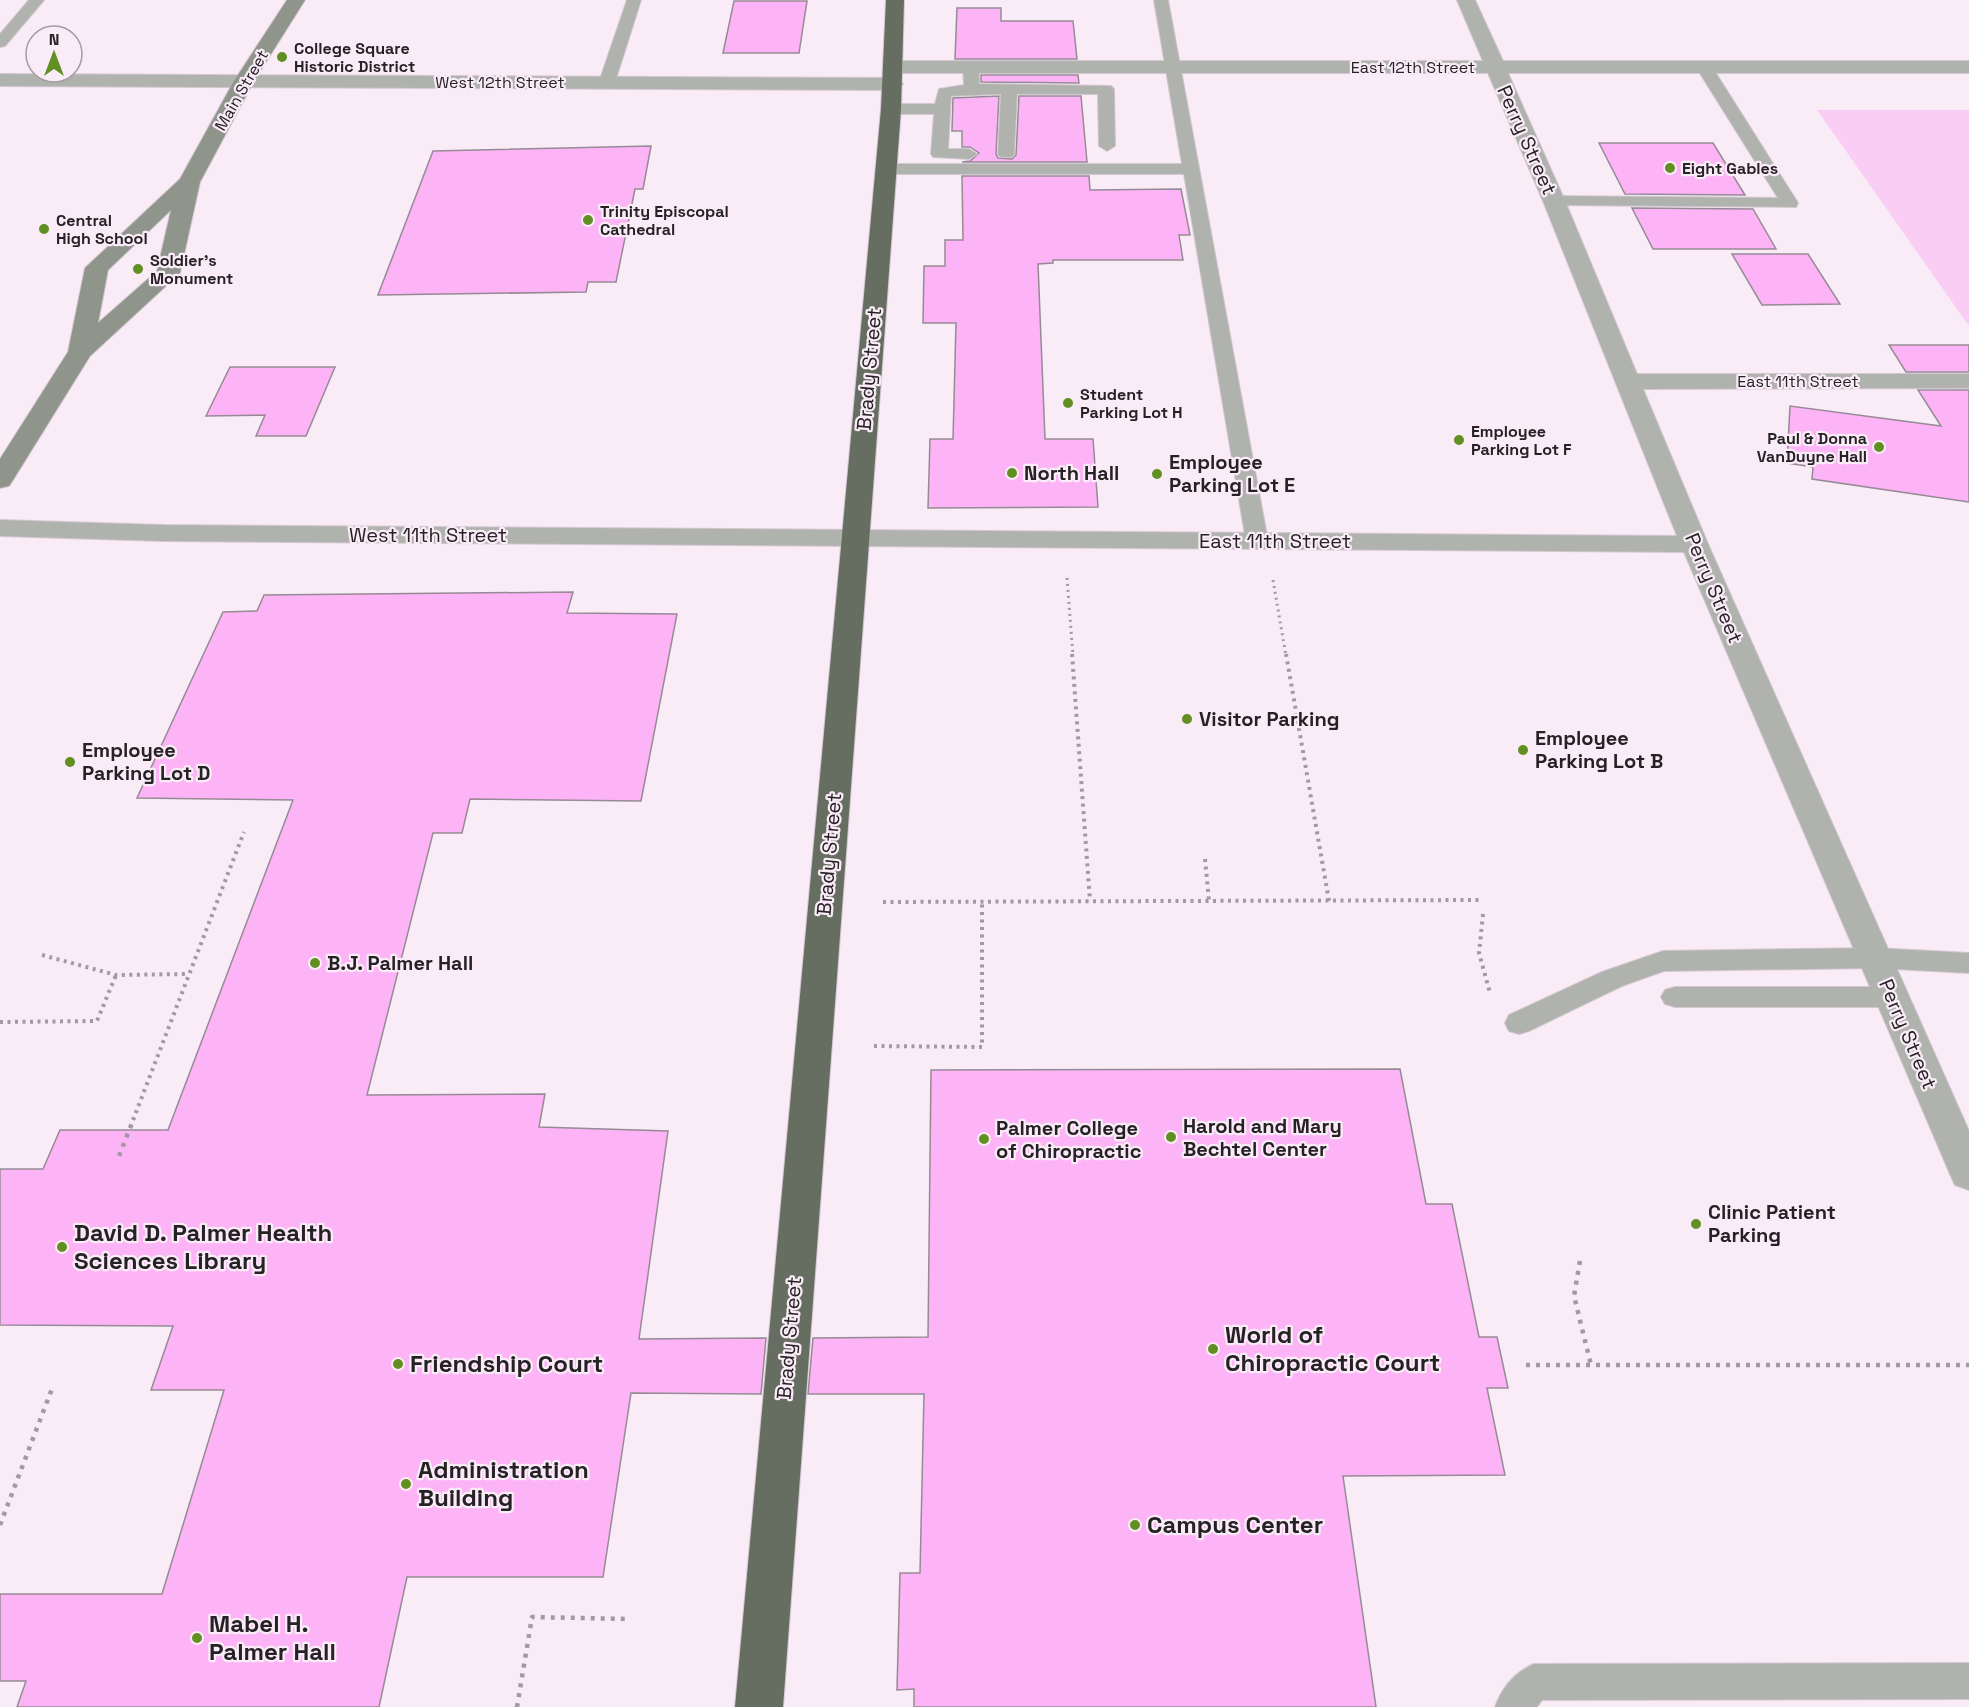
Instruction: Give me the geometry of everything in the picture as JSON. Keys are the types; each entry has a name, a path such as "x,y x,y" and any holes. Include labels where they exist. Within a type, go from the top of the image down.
{"highway":[{"name":"Brady Street","path":"759,1707 892,87 896,0"}],"street":[{"name":"Main Street","path":"0,480 80,352 168,273 189,182 244,81 296,0"},
{"name":"Perry Street","path":"1466,0 1554,201 1694,544 1969,1174"},
{"name":"East 12th Street","path":"892,87 971,67 1969,67"},
{"name":"West 12th Street","path":"0,80 608,82 892,87"},
{"name":"Main Street","path":"80,352 97,268 189,182"},
{"name":"East 11th Street","path":"1627,382 1969,381"},
{"name":"West 11th Street","path":"0,528 174,533 855,537"},
{"name":"East 11th Street","path":"855,537 1694,544"}],"lane":[{"path":"0,43 37,0"},
{"path":"608,82 634,0"},
{"path":"1161,0 1261,541"},
{"path":"971,67 972,89"},
{"path":"1554,201 1790,203 1704,67"},
{"path":"892,87 942,109"},
{"path":"1068,153 1006,154 981,162 939,154 944,92 972,89 1106,89 1107,146"},
{"path":"1006,154 1009,89"},
{"path":"885,169 981,162 1191,169"},
{"path":"1519,1023 1612,979 1663,961 1875,958 1969,963"},
{"path":"1675,998 1893,998"},
{"path":"1513,1707 1534,1682 1969,1681"}],"path":[{"path":"1261,541 1329,901"},
{"path":"1066,567 1090,901"},
{"path":"119,1156 244,832"},
{"path":"1205,859 1209,901"},
{"path":"883,902 1479,900"},
{"path":"874,1046 982,1047 982,902"},
{"path":"1483,914 1479,953 1492,1001 1519,1023"},
{"path":"42,955 116,975 189,974"},
{"path":"0,1022 97,1021 116,975"},
{"path":"1580,1261 1574,1296 1591,1365"},
{"path":"1526,1365 1969,1365"},
{"path":"0,1525 53,1386"},
{"path":"517,1707 532,1617 630,1619"}],"shaded area":[{"path":"1817,110 1969,110 1969,326"}],"building":[{"path":"734,1 807,1 799,53 723,53"},
{"path":"957,8 1001,8 1001,21 1073,21 1077,59 955,59"},
{"path":"981,75 1078,75 1079,83 981,82"},
{"path":"999,96 996,154 998,158 1012,159 1016,155 1019,96 1081,96 1087,162 962,162 970,161 979,153 970,147 962,147 962,131 952,131 953,98"},
{"name":"Eight Gables","path":"1599,143 1713,143 1745,195 1625,194"},
{"name":"Trinity Episcopal Cathedral","path":"651,146 643,189 635,189 616,282 588,282 586,292 378,295 433,151"},
{"path":"962,176 1089,176 1090,190 1181,189 1190,235 1179,235 1183,260 1053,260 1053,263 1038,264 1045,439 1093,439 1098,507 928,508 930,439 953,439 956,323 923,323 924,266 945,266 945,240 963,240"},
{"path":"1632,208 1753,209 1776,249 1653,249"},
{"path":"1732,254 1808,254 1840,304 1762,305"},
{"path":"1889,345 1969,345 1969,372 1906,372"},
{"path":"230,367 335,367 306,436 256,436 265,415 206,416"},
{"name":"Paul & Donna VanDuyne Hall","path":"1918,390 1969,390 1969,502 1812,479 1813,467 1787,463 1790,406 1941,426"},
{"path":"573,592 567,613 677,614 641,801 470,799 462,833 433,833 367,1095 545,1094 539,1127 668,1131 639,1339 766,1338 761,1394 631,1393 603,1577 407,1577 379,1707 17,1707 26,1681 0,1681 0,1594 162,1594 224,1390 151,1390 173,1326 0,1325 0,1169 43,1169 60,1130 168,1130 293,800 137,798 223,612 257,611 264,595"},
{"path":"1400,1069 1426,1204 1452,1204 1479,1337 1497,1337 1508,1388 1487,1388 1505,1475 1343,1476 1376,1707 914,1707 914,1689 897,1690 900,1573 920,1573 924,1394 808,1394 813,1338 928,1337 931,1070"}],"place":[{"name":"College Square Historic District","path":"282,57"},
{"name":"Eight Gables","path":"1670,168"},
{"name":"Trinity Episcopal Cathedral","path":"588,220"},
{"name":"Central High School","path":"44,229"},
{"name":"Soldier's Monument","path":"138,269"},
{"name":"Student Parking Lot H","path":"1068,403"},
{"name":"Employee Parking Lot F","path":"1459,440"},
{"name":"Paul & Donna VanDuyne Hall","path":"1879,447"},
{"name":"North Hall","path":"1012,473"},
{"name":"Employee Parking Lot E","path":"1157,474"},
{"name":"Visitor Parking","path":"1187,719"},
{"name":"Employee Parking Lot B","path":"1523,750"},
{"name":"Employee Parking Lot D","path":"70,762"},
{"name":"B.J. Palmer Hall","path":"315,963"},
{"name":"Harold and Mary Bechtel Center","path":"1171,1137"},
{"name":"Palmer College of Chiropractic","path":"984,1139"},
{"name":"Clinic Patient Parking","path":"1696,1224"},
{"name":"David D. Palmer Health Sciences Library","path":"62,1247"},
{"name":"World of Chiropractic Court","path":"1213,1349"},
{"name":"Friendship Court","path":"398,1364"},
{"name":"Administration Building","path":"406,1484"},
{"name":"Campus Center","path":"1135,1525"},
{"name":"Mabel H. Palmer Hall","path":"197,1638"}]}
